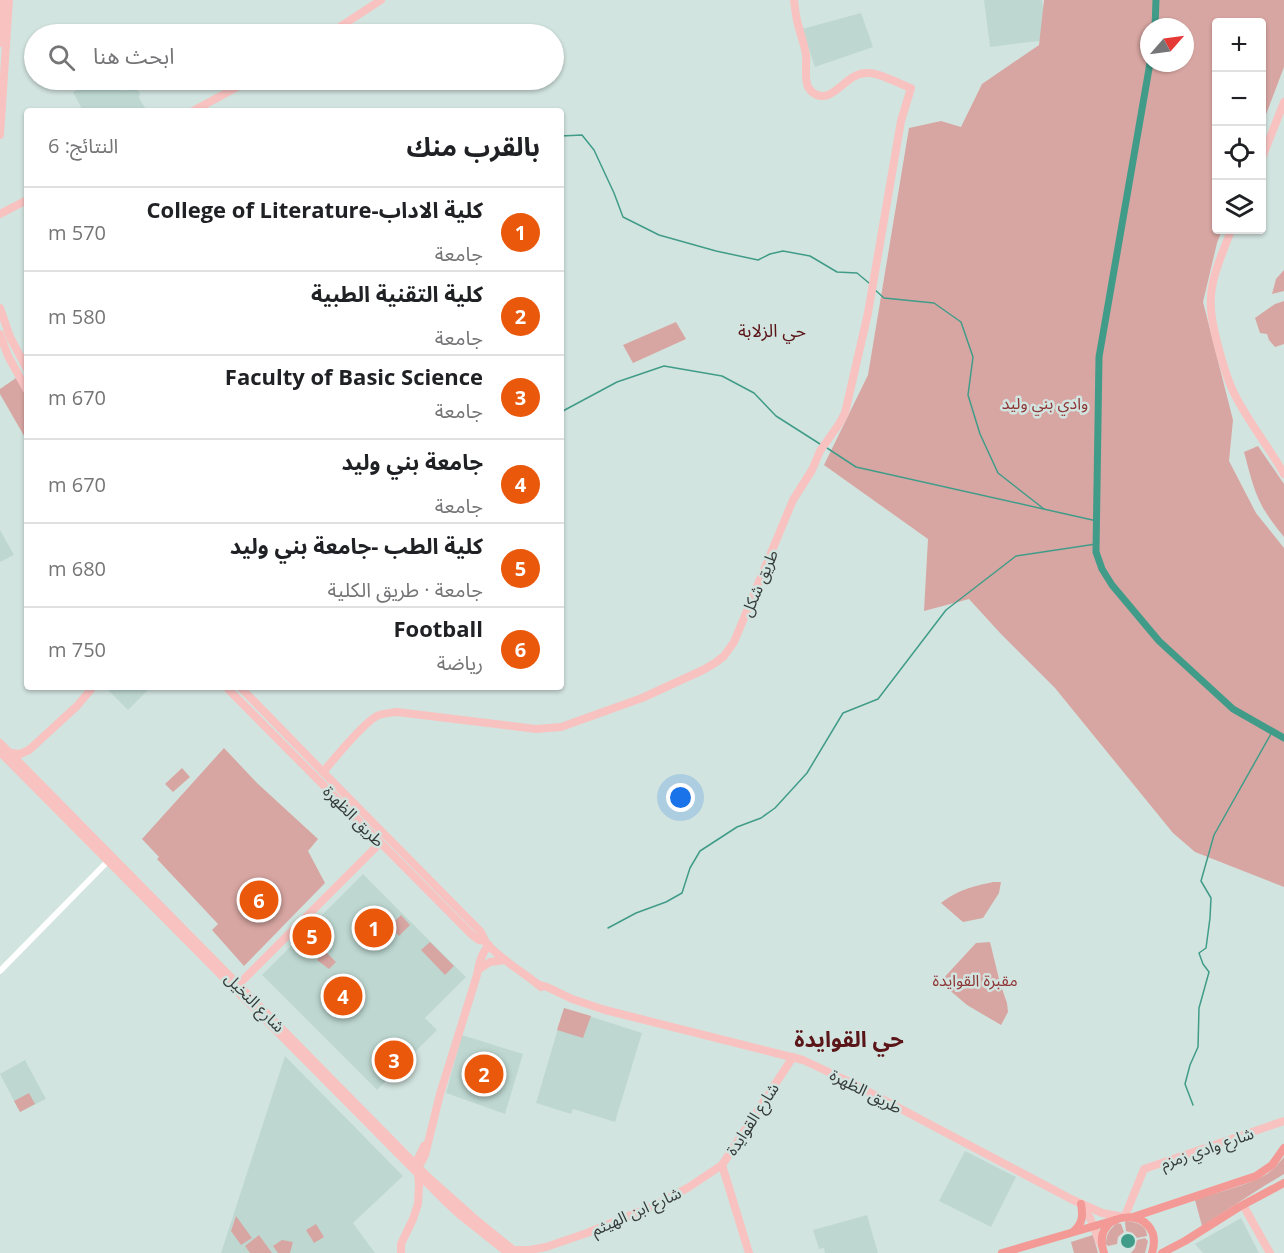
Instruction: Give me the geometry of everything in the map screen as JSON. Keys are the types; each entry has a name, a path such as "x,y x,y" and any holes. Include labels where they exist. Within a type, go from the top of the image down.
{"highway":[{"path":"1002,1253 1256,1176 1272,1165 1284,1148"},
{"path":"1162,1253 1284,1183"},
{"path":"1073,1232 1082,1218 1081,1204"},
{"path":"1103,1251 1104,1232 1111,1223 1124,1217 1144,1222 1154,1240 1152,1253"}],"main road":[{"path":"0,43 3,0"},
{"path":"0,135 9,0"},
{"path":"344,24 381,0"},
{"name":"طريق شكل","path":"322,772 366,725 375,717 383,714 397,712 527,728 554,728 617,707 666,687 715,663 734,642 793,500 812,470 820,451 845,413 871,296 901,121 911,88 870,72 850,78 835,91 823,97 813,93 806,79 806,52 794,0"},
{"path":"199,108 232,90"},
{"path":"1266,148 1284,102"},
{"path":"0,214 24,202"},
{"path":"1230,234 1213,284 1212,322 1220,357 1234,393 1284,474"},
{"path":"0,308 6,328 24,364"},
{"path":"0,334 8,356 24,385"},
{"path":"0,360 17,351"},
{"path":"11,753 20,754 29,750 77,706 90,690"},
{"name":"طريق الظهرة","path":"229,690 380,843 483,942 537,984 592,1007 793,1057 815,1065 1081,1204 1102,1213 1124,1217"},
{"name":"طريق الظهرة","path":"243,690 480,931 483,942"},
{"name":"شارع النخيل","path":"0,742 26,767 110,859 459,1214 512,1252"},
{"path":"26,767 25,758 29,750"},
{"name":"شارع النخيل","path":"0,752 232,979 238,988 248,995 402,1150 415,1169 428,1177 512,1252"},
{"path":"238,988 380,843"},
{"path":"428,1177 424,1168 424,1158 440,1094 479,972 483,942"},
{"path":"481,958 483,942"},
{"path":"479,972 483,942"},
{"path":"479,972 494,961 505,960"},
{"path":"232,979 247,979"},
{"path":"247,979 248,995"},
{"name":"شارع القوايدة","path":"749,1253 722,1166 793,1057"},
{"name":"شارع وادي زمزم","path":"1124,1217 1144,1169 1284,1121"},
{"path":"401,1253 402,1244 418,1204 419,1192 415,1169 417,1158 430,1134"},
{"path":"402,1150 414,1150 424,1145"},
{"path":"415,1169 424,1158"},
{"name":"شارع ابن الهيثم","path":"538,1251 657,1205 722,1166"},
{"path":"1081,1204 1094,1226 1103,1251"},
{"path":"1241,1206 1264,1253"},
{"path":"1241,1206 1270,1253"},
{"path":"512,1252 538,1251"}],"street":[{"path":"0,971 110,859"}],"shaded area":[{"path":"984,0 1042,0 1047,40 990,47"},
{"path":"861,13 873,47 815,67 802,29"},
{"path":"77,90 137,90 145,108 81,108 73,92"},
{"path":"0,530 14,555 0,562"},
{"path":"108,690 148,690 128,710"},
{"path":"363,874 466,977 425,1018 437,1030 377,1090 262,975"},
{"path":"564,1008 642,1033 615,1122 573,1109 571,1114 536,1103"},
{"path":"462,1035 523,1054 505,1114 446,1093"},
{"path":"285,1056 403,1176 353,1223 375,1253 221,1253"},
{"path":"25,1060 46,1099 20,1112 0,1074"},
{"path":"965,1151 1016,1177 991,1227 939,1201"},
{"path":"867,1215 878,1253 825,1253 824,1248 819,1249 813,1230"},
{"path":"1241,1218 1259,1253 1203,1253 1195,1244"},
{"path":"1125,1234 1131,1234 1135,1241 1131,1248 1125,1248 1121,1244 1121,1238"}],"green space":[{"name":"وادي بني وليد","path":"1044,0 1284,0 1284,67 1266,114 1266,18 1212,18 1212,234 1220,234 1203,302 1233,420 1229,461 1256,513 1284,548 1284,887 1195,852 1173,833 1055,688 969,599 924,611 928,539 824,465 868,375 909,128 941,121 961,127 982,84 1039,45"},
{"path":"1284,270 1284,291 1272,294 1276,279"},
{"path":"1284,301 1284,344 1275,347 1267,334 1260,333 1255,318 1275,304"},
{"path":"676,322 686,339 633,363 623,345"},
{"path":"16,378 24,393 24,436 0,394 0,389"},
{"path":"1258,446 1284,484 1284,537 1262,506 1244,452"},
{"path":"224,748 257,783 318,839 308,851 325,883 244,966 212,930 218,924 157,859 159,857 142,839"},
{"path":"182,768 190,777 173,792 165,784"},
{"path":"1001,882 999,893 983,918 963,922 941,903 966,889"},
{"path":"401,915 410,925 399,936 390,926"},
{"path":"430,942 454,966 445,975 421,950"},
{"name":"مقبرة القوايدة","path":"990,942 1007,1003 1008,1012 1001,1025 967,1005 940,982 976,943"},
{"path":"325,951 336,962 329,969 317,960"},
{"path":"564,1008 591,1016 583,1038 557,1030"},
{"path":"29,1093 35,1104 20,1112 14,1101"},
{"path":"1284,1157 1284,1174 1202,1226 1195,1200 1259,1178 1272,1170"},
{"path":"236,1216 252,1238 241,1245 231,1231"},
{"path":"1126,1221 1143,1227 1147,1236 1137,1238 1133,1233 1126,1231"},
{"path":"1117,1223 1121,1224 1124,1232 1118,1237 1117,1244 1108,1246 1106,1244 1108,1235"},
{"path":"316,1224 324,1237 314,1243 306,1230"},
{"path":"259,1235 272,1253 250,1253 245,1246"},
{"path":"1093,1235 1098,1253 1074,1253 1071,1242"},
{"path":"1145,1238 1148,1241 1145,1253 1131,1253 1137,1240"},
{"path":"282,1240 293,1242 290,1253 278,1253 273,1246"}],"waterway":[{"name":"وادي بني وليد","path":"1155,18 1156,0"},
{"name":"وادي بني وليد","path":"1148,72 1099,357 1096,552 1102,569 1112,585 1159,641 1233,709 1284,738"},
{"path":"564,136 582,135 594,150 623,217 659,235 758,260 783,251 810,256 837,272 857,273 869,283"},
{"path":"874,289 884,298 934,303 961,322 973,357 968,395 980,434 998,473 1044,509"},
{"path":"564,410 617,382 664,366 722,376 754,393 776,416 820,444"},
{"path":"827,448 856,467 1097,521"},
{"path":"608,928 682,893 690,868 700,851 737,827 761,818 775,808 807,773 843,713 878,699 946,610 1016,556 1096,544"},
{"path":"1193,1105 1185,1084 1198,1047 1199,1008 1209,972 1199,953 1206,948 1211,898 1201,881 1214,835 1272,732"}],"place":[{"name":"Football","path":"259,900"},
{"name":"كلية الاداب-College of Literature","path":"374,928"},
{"name":"كلية الطب -جامعة بني وليد","path":"312,936"},
{"name":"جامعة بني وليد","path":"343,996"},
{"name":"Faculty of Basic Science","path":"394,1060"},
{"name":"كلية التقنية الطبية","path":"484,1074"}],"district":[{"name":"حي الزلابة","path":"772,331"},
{"name":"حي القوايدة","path":"849,1039"}]}
